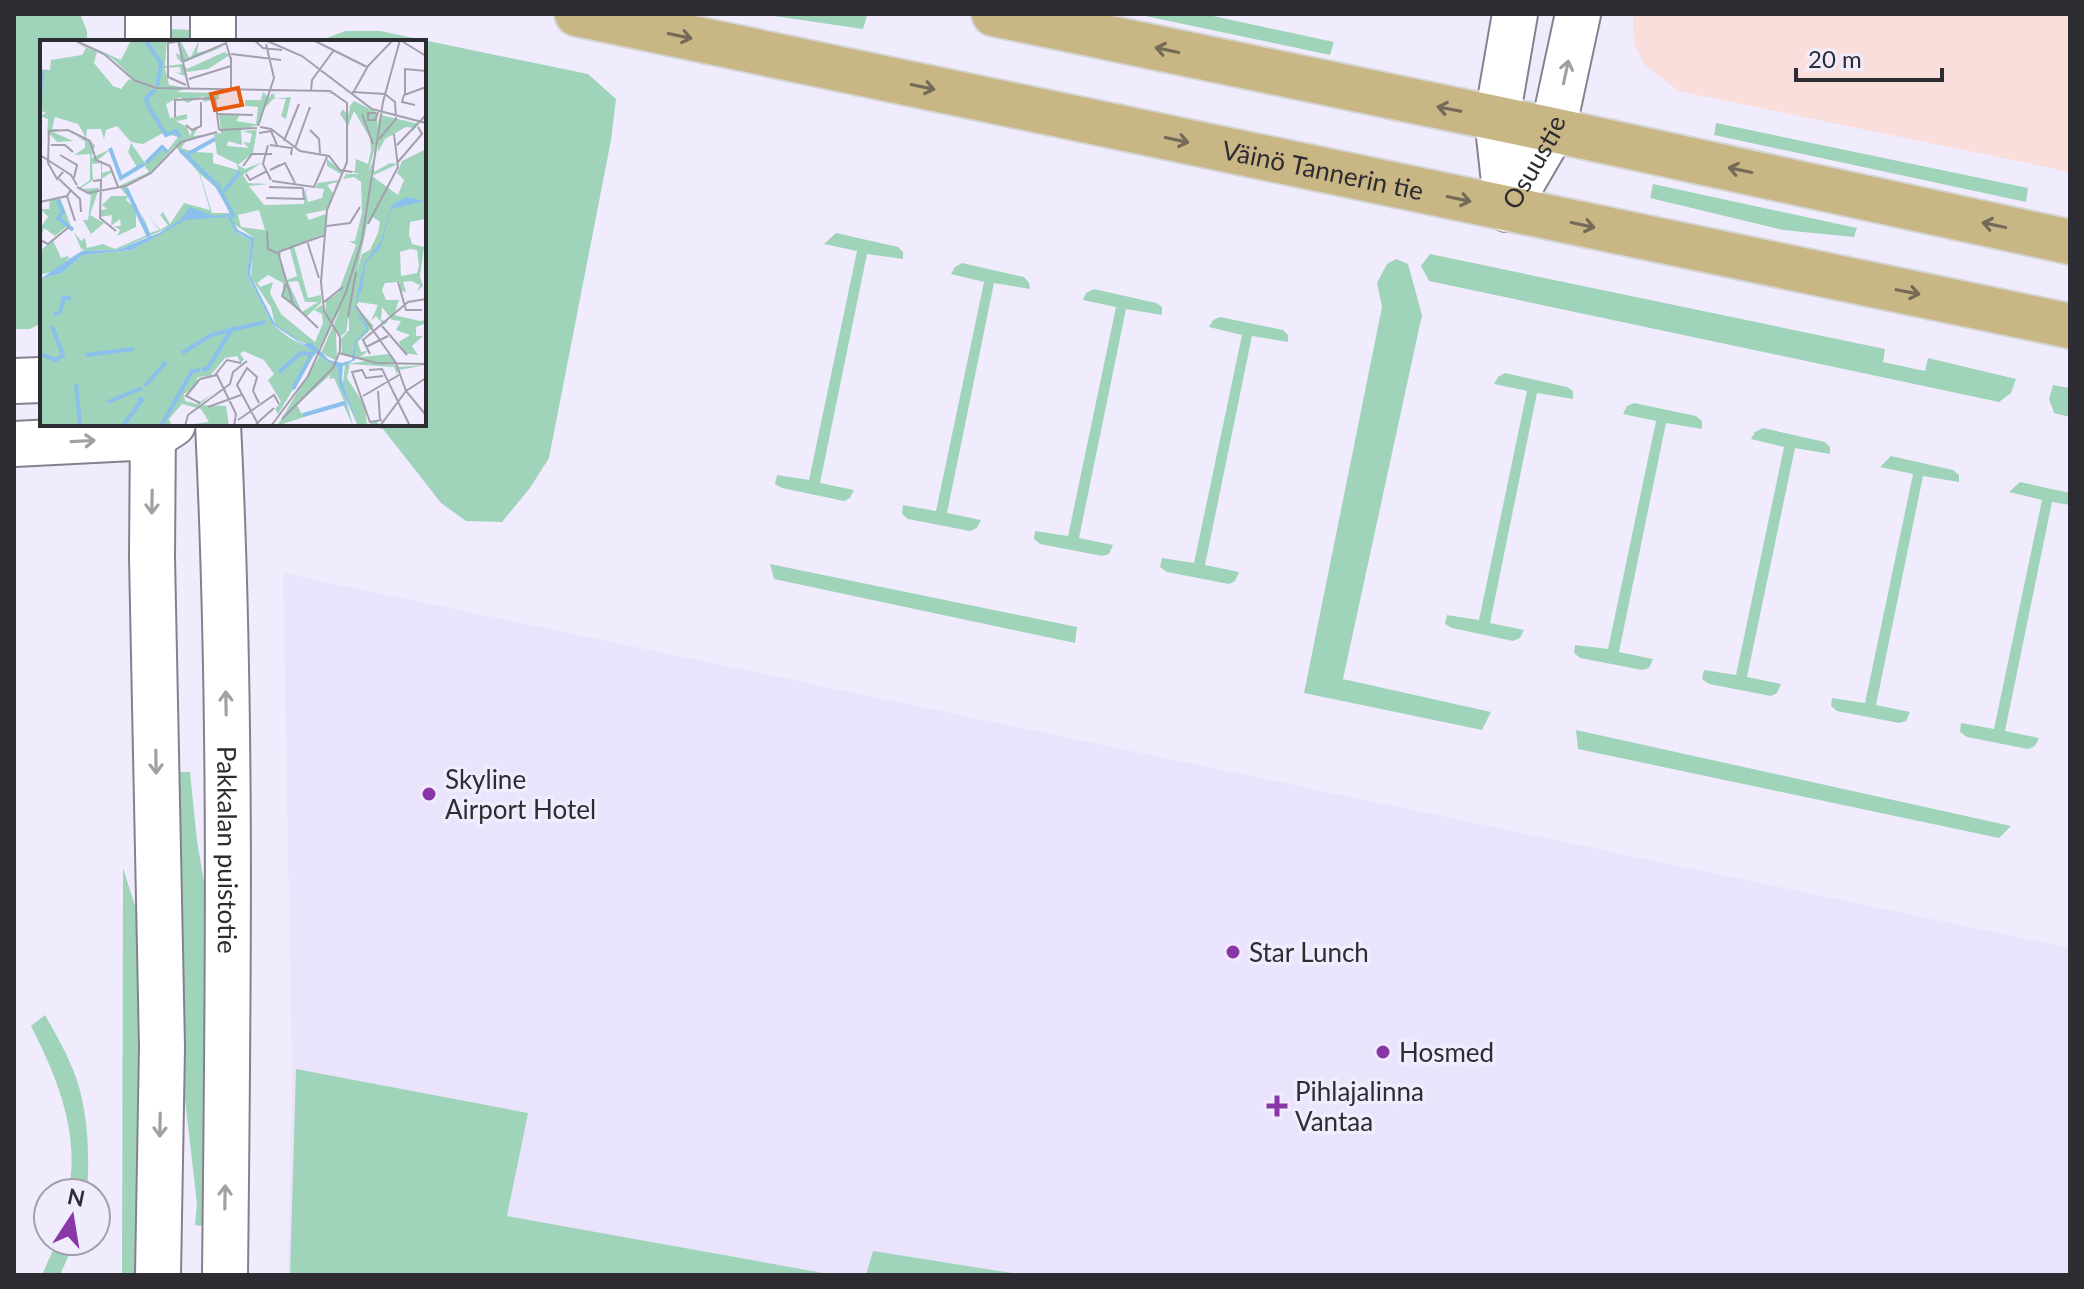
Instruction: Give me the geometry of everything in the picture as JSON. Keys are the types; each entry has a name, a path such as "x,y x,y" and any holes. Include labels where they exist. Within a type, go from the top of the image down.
{"main road":[{"name":"Väinö Tannerin tie","path":"577,14 2070,326"},
{"path":"994,14 1497,118 2070,242"}],"street":[{"path":"148,14 148,40"},
{"path":"213,14 213,40"},
{"name":"Osuustie","path":"1507,209 1497,118 1515,14"},
{"name":"Osuustie","path":"1507,209 1553,130 1578,14"},
{"path":"14,381 40,380"},
{"name":"Pakkalan puistotie","path":"218,426 224,550 229,893 225,1275"},
{"path":"14,444 160,428 152,557 162,1047 158,1275"}],"shaded area":[{"path":"1633,14 2070,14 2070,172 1678,91 1644,64 1634,43"},
{"path":"283,573 2070,948 2070,1275 288,1275 292,1070"}],"green space":[{"path":"14,14 80,14 87,40 40,40 40,324 30,329 14,329"},
{"path":"760,14 858,14 867,16 863,29"},
{"path":"1136,14 1204,14 1334,42 1330,55"},
{"path":"168,29 196,30 196,40 168,40"},
{"path":"345,31 380,31 424,40 322,40"},
{"path":"426,41 588,74 616,99 611,140 549,458 530,488 502,522 466,521 441,503 383,429 369,426 426,426"},
{"path":"1716,123 2028,188 2026,202 1714,135"},
{"path":"1653,184 1857,228 1854,237 1783,230 1650,198"},
{"path":"836,233 898,247 903,252 903,259 867,254 820,483 854,490 850,498 844,501 775,484 777,475 809,480 857,251 824,244"},
{"path":"1430,254 1885,349 1883,362 1925,371 1928,358 2016,379 2011,393 1999,402 1429,281 1421,266"},
{"path":"1396,259 1408,264 1422,315 1343,679 1491,712 1482,730 1304,693 1382,307 1377,283 1387,264"},
{"path":"962,263 1024,277 1030,289 994,283 947,513 981,520 977,528 970,531 908,519 902,514 903,505 936,511 984,282 951,274"},
{"path":"1094,289 1162,307 1162,315 1126,309 1079,538 1113,545 1109,554 1102,556 1040,544 1034,539 1035,531 1068,536 1116,307 1083,300 1086,293"},
{"path":"1220,317 1283,330 1288,335 1288,342 1252,336 1205,565 1239,572 1235,581 1229,584 1167,572 1160,567 1162,558 1194,563 1242,335 1209,327 1213,320"},
{"path":"1505,373 1573,391 1573,399 1537,393 1490,623 1524,630 1520,638 1513,641 1445,624 1447,615 1479,620 1527,391 1494,384"},
{"path":"2053,385 2070,388 2070,417 2054,413 2049,399"},
{"path":"1634,403 1696,416 1702,421 1702,429 1666,423 1619,652 1653,659 1649,668 1642,670 1580,658 1574,653 1575,645 1608,649 1656,421 1623,414 1627,406"},
{"path":"1763,428 1825,442 1830,447 1830,454 1795,448 1747,677 1781,684 1777,693 1771,696 1709,684 1702,679 1704,670 1736,675 1784,447 1751,439 1755,432"},
{"path":"1891,456 1953,470 1959,475 1959,482 1923,476 1876,705 1910,712 1906,721 1899,723 1837,711 1831,706 1832,698 1865,703 1913,474 1880,467"},
{"path":"2020,482 2070,493 2070,505 2052,502 2005,731 2039,738 2035,746 2028,749 1967,737 1960,732 1961,723 1994,729 2042,500 2009,492"},
{"path":"770,564 1077,627 1075,643 774,579"},
{"path":"1576,730 2011,826 1999,838 1578,749"},
{"path":"177,772 190,772 197,841 209,911 211,1227 195,1225 197,1204 184,1091"},
{"path":"123,868 143,931 144,1275 122,1275"},
{"path":"45,1015 77,1079 88,1144 88,1177 70,1177 71,1150 64,1107 50,1065 31,1026"},
{"path":"296,1069 528,1113 507,1216 834,1275 290,1275"},
{"path":"873,1251 1024,1275 866,1275"},
{"path":"50,1257 68,1257 60,1275 42,1275"}],"place":[{"name":"Skyline Airport Hotel","path":"429,794"},
{"name":"Star Lunch","path":"1233,952"},
{"name":"Hosmed","path":"1383,1052"},
{"name":"Pihlajalinna Vantaa","path":"1277,1106"}]}
